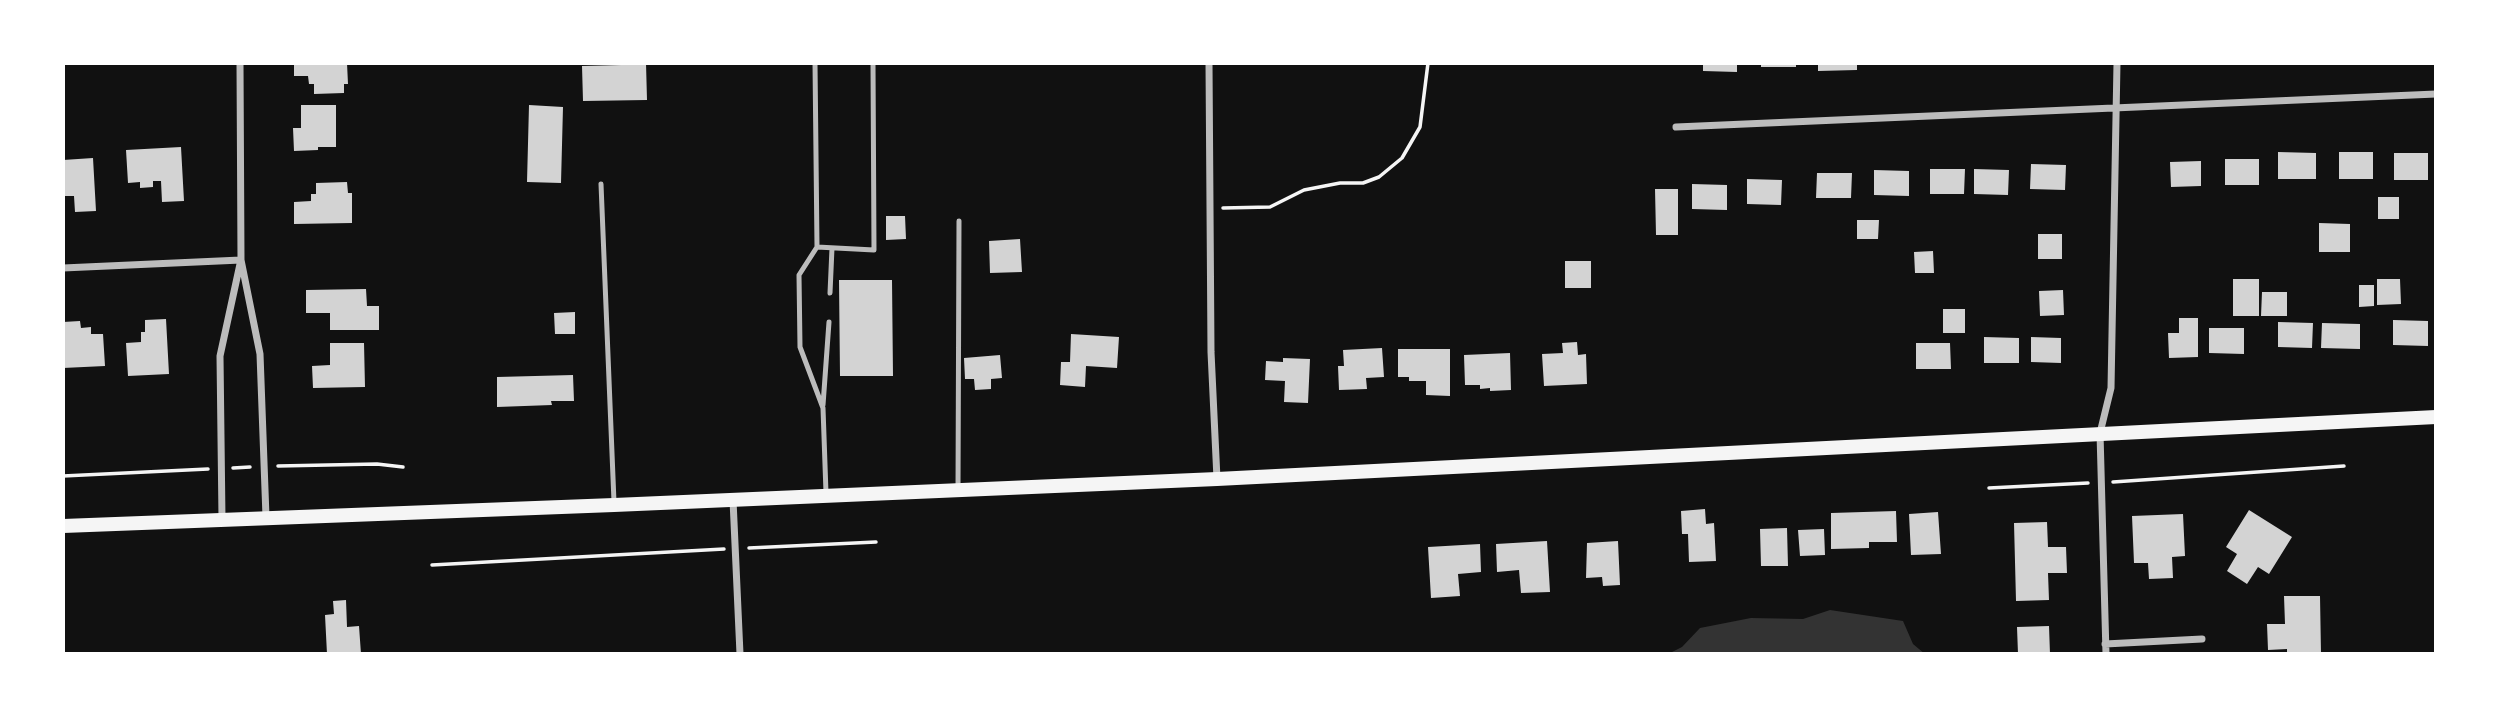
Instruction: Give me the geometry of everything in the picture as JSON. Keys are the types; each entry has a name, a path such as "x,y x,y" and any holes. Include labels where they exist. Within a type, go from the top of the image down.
{"main road":[{"path":"63,526 826,496 2436,417"}],"street":[{"path":"240,63 241,260 260,354 266,517"},
{"path":"1209,63 1211,352 1217,478"},
{"path":"2106,654 2100,433 2111,388 2117,63"},
{"path":"1676,127 2436,94"},
{"path":"63,268 241,260"},
{"path":"222,519 220,356 241,260"},
{"path":"733,500 740,654"},
{"path":"2105,644 2202,639"}],"lane":[{"path":"815,63 817,247 799,275 800,347 823,408"},
{"path":"817,247 874,250 873,63"},
{"path":"601,184 614,505"},
{"path":"958,489 959,221"},
{"path":"830,293 832,248"},
{"path":"826,496 823,408 829,322"}],"path":[{"path":"1210,209 1270,207 1304,190 1340,183 1363,183 1379,177 1402,159 1420,127 1428,63"},
{"path":"1989,488 2344,466"},
{"path":"432,565 876,542"}],"shaded area":[{"path":"1830,610 1903,621 1913,644 1925,654 1668,654 1682,647 1700,628 1751,618 1803,619"}],"building":[{"path":"294,63 347,63 348,84 344,84 344,93 314,94 314,84 309,84 308,76 294,76"},
{"path":"646,63 647,100 583,101 582,66"},
{"path":"1703,63 1737,63 1737,72 1703,71"},
{"path":"1761,63 1796,63 1796,67 1761,67"},
{"path":"1818,63 1857,63 1857,70 1818,71"},
{"path":"301,105 336,105 336,147 294,151 293,128 301,128"},
{"path":"529,105 563,107 561,183 527,182"},
{"path":"181,147 184,201 162,202 161,181 153,181 153,187 140,188 140,182 128,183 126,150"},
{"path":"2278,152 2316,153 2316,179 2278,179"},
{"path":"2339,152 2373,152 2373,179 2339,179"},
{"path":"2394,153 2428,153 2428,180 2394,180"},
{"path":"93,158 96,211 75,212 74,196 63,196 63,160"},
{"path":"2225,159 2259,159 2259,185 2225,185"},
{"path":"2201,161 2201,186 2171,187 2170,162"},
{"path":"2031,164 2066,165 2065,190 2030,189"},
{"path":"1930,169 1965,169 1964,194 1930,194"},
{"path":"1974,169 2009,170 2008,195 1974,194"},
{"path":"1874,170 1909,171 1909,196 1874,195"},
{"path":"1817,173 1852,173 1851,198 1816,198"},
{"path":"1747,179 1782,180 1781,205 1747,204"},
{"path":"347,182 348,193 352,193 352,223 294,224 294,202 311,201 311,194 316,194 316,183"},
{"path":"1692,184 1727,185 1727,210 1692,209"},
{"path":"1655,189 1678,189 1678,235 1656,235"},
{"path":"2378,197 2399,197 2399,219 2378,219"},
{"path":"886,216 905,216 906,239 886,240"},
{"path":"1857,220 1879,220 1878,239 1857,239"},
{"path":"2319,223 2350,224 2350,252 2319,252"},
{"path":"2038,234 2062,234 2062,259 2038,259"},
{"path":"1020,239 1022,272 990,273 989,241"},
{"path":"1933,251 1934,273 1915,273 1914,252"},
{"path":"1565,261 1591,261 1591,288 1565,288"},
{"path":"2233,279 2259,279 2259,316 2233,316"},
{"path":"2377,279 2400,279 2401,304 2377,305"},
{"path":"839,280 892,280 893,376 840,376"},
{"path":"2359,285 2374,285 2374,306 2359,307"},
{"path":"366,289 367,306 379,306 379,330 330,330 330,313 306,313 306,290"},
{"path":"2063,290 2064,315 2040,316 2039,291"},
{"path":"2262,292 2287,292 2287,316 2261,316"},
{"path":"1943,309 1965,309 1965,333 1943,333"},
{"path":"575,312 575,334 555,334 554,313"},
{"path":"2179,318 2198,318 2198,357 2169,358 2168,333 2179,333"},
{"path":"166,319 169,374 128,376 126,343 141,342 141,332 145,332 145,320"},
{"path":"2393,320 2428,321 2428,346 2393,345"},
{"path":"80,321 81,328 91,327 91,334 103,334 105,366 63,368 63,322"},
{"path":"2278,322 2313,323 2312,348 2278,347"},
{"path":"2322,323 2360,324 2360,349 2321,348"},
{"path":"2209,328 2244,328 2244,354 2209,353"},
{"path":"1071,334 1119,337 1117,368 1086,366 1085,387 1060,385 1061,362 1070,362"},
{"path":"1984,337 2019,338 2019,363 1984,363"},
{"path":"2031,337 2061,338 2061,363 2031,362"},
{"path":"1577,342 1578,355 1586,354 1587,384 1544,386 1542,354 1563,353 1562,343"},
{"path":"330,343 364,343 365,387 313,388 312,366 330,365"},
{"path":"1916,343 1950,343 1951,369 1916,369"},
{"path":"1382,348 1384,377 1366,378 1367,389 1339,390 1338,366 1344,366 1343,350"},
{"path":"1398,349 1450,349 1450,396 1426,395 1426,381 1409,381 1409,377 1398,377"},
{"path":"1510,353 1511,390 1490,391 1490,388 1480,389 1480,385 1465,385 1464,355"},
{"path":"1000,355 1002,378 991,379 991,389 975,390 974,379 965,379 964,358"},
{"path":"1283,358 1310,359 1308,403 1284,402 1285,381 1265,380 1266,361 1283,362"},
{"path":"573,375 574,401 551,401 552,405 497,407 497,377"},
{"path":"1705,509 1706,524 1714,523 1716,561 1689,562 1688,534 1682,534 1681,511"},
{"path":"2249,510 2292,537 2269,574 2258,567 2247,584 2227,571 2237,554 2226,547"},
{"path":"1896,511 1897,542 1869,542 1869,548 1831,549 1831,513"},
{"path":"1938,512 1941,554 1911,555 1909,514"},
{"path":"2183,514 2185,556 2172,557 2173,578 2149,579 2148,563 2134,563 2132,516"},
{"path":"2047,522 2048,547 2066,547 2067,573 2048,573 2049,600 2016,601 2014,523"},
{"path":"1787,528 1788,566 1761,566 1760,529"},
{"path":"1824,529 1825,555 1800,556 1798,530"},
{"path":"1547,541 1550,592 1521,593 1519,570 1497,572 1496,544"},
{"path":"1618,541 1620,585 1603,586 1602,577 1586,578 1587,543"},
{"path":"1480,544 1481,572 1458,574 1460,596 1431,598 1428,547"},
{"path":"2284,596 2320,596 2321,654 2287,654 2287,649 2268,650 2267,624 2285,624"},
{"path":"346,600 347,627 359,626 361,654 327,654 325,615 334,614 333,601"},
{"path":"2049,626 2050,654 2018,654 2017,627"}]}
